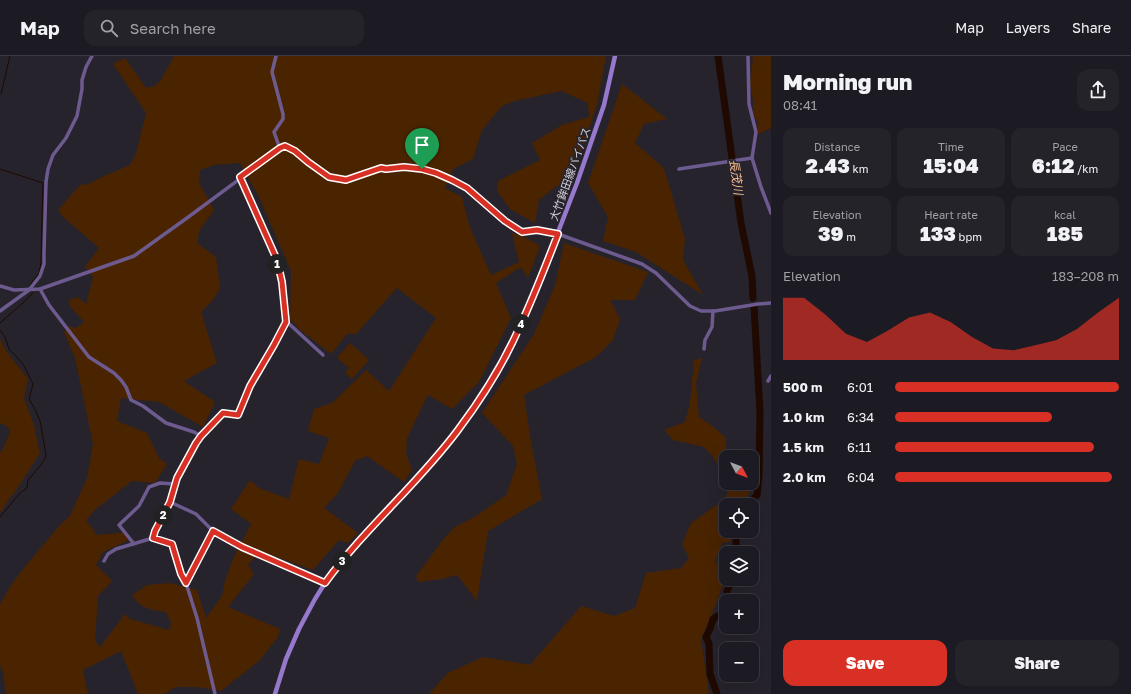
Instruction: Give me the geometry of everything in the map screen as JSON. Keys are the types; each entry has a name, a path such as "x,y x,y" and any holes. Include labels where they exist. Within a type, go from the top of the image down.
{"main road":[{"name":"大竹鉾田線バイパス","path":"275,694 286,660 299,629 325,583 348,553 442,450 458,430 483,394 520,328 558,234 577,182 604,105 616,56"}],"street":[{"path":"0,312 29,290 39,279 44,264 46,182 50,163 53,155 66,138 77,116 82,89 82,80 86,67 92,56"},
{"path":"276,56 272,72 283,119 274,132 280,148"},
{"path":"748,56 749,104 756,132 752,158 771,213"},
{"path":"0,286 14,290 40,289 134,256 187,218 240,177 285,146 295,151 329,177 346,180 381,168 386,169 404,167 422,169 436,173 467,188 505,221 522,232 537,230 558,234 642,264 656,273 690,306 700,310 713,311 758,304 771,305"},
{"path":"679,169 752,158"},
{"path":"153,538 170,502 177,478 201,436 223,413 238,415 250,386 286,322 282,282 277,260 240,177"},
{"path":"40,289 49,305 89,357 114,373 121,380 126,387 131,400 143,406 166,423 194,432 201,436"},
{"path":"704,349 705,340 712,327 713,311"},
{"path":"286,322 323,355"},
{"path":"768,382 771,376"},
{"path":"134,544 119,525 139,506 149,487 160,483 175,484"},
{"path":"170,502 196,514 213,531 242,547 325,583"},
{"path":"186,583 213,531"},
{"path":"104,561 108,554 116,549 153,538 172,544 197,618 215,694"}],"shaded area":[{"path":"174,56 606,56 597,105 574,172 568,180 554,188 539,200 535,223 510,209 497,191 498,181 540,160 532,143 562,125 589,117 588,103 561,91 515,101 502,106 482,130 473,159 453,169 445,188 462,197 470,228 491,275 519,262 512,233 523,236 540,246 528,278 521,267 496,283 511,318 479,382 452,409 428,395 407,438 406,453 412,470 404,482 367,456 355,461 338,493 324,508 358,533 348,543 339,540 313,570 260,551 248,565 254,574 228,607 280,629 278,637 259,661 221,691 197,687 176,687 164,694 138,694 121,651 83,670 88,694 6,694 3,673 0,665 0,604 11,585 23,569 60,525 70,516 87,478 93,444 75,358 64,332 69,326 76,328 84,322 69,305 69,300 78,297 86,304 93,277 85,267 99,248 62,216 58,210 80,185 89,184 130,165 136,153 146,113 113,64 125,58 146,88 155,86 161,80","holes":["240,163 259,197 291,271 290,318 299,329 331,354 347,334 356,334 397,288 436,318 389,391 366,370 332,403 314,409 308,431 329,438 319,464 299,459 289,499 259,488 250,480 231,509 251,524 233,559 225,581 222,596 206,618 197,590 170,583 147,585 132,595 135,600 143,606 166,612 171,623 169,630 130,619 125,614 100,647 95,641 98,596 112,581 96,565 103,552 127,541 128,532 97,535 86,520 96,509 132,481 155,483 167,464 159,458 147,433 117,421 121,398 159,402 203,427 215,402 184,381 217,363 201,312 212,301 220,288 216,257 197,243 199,231 214,210 199,183 200,170 214,165"]},
{"path":"752,56 771,56 771,128 758,134 758,122 753,115 753,100 750,83"},
{"path":"622,84 667,119 644,124 635,143 664,168 685,239 683,260 703,295 636,252 603,241 608,217 588,183"},
{"path":"564,243 648,272 635,300 610,300 620,319 613,340 596,357 524,395 542,499 488,531 477,601 457,575 442,579 418,582 416,576 445,537 455,527 476,516 506,495 517,464 513,446 482,413 534,334 555,285"},
{"path":"0,339 6,351 28,379 24,398 34,425 40,453 0,513 0,452 3,449 10,432 8,427 0,423"},
{"path":"350,343 369,360 352,379 345,373 349,368 337,358"},
{"path":"702,358 696,383 699,417 726,438 726,450 719,450 719,467 713,457 704,447 673,440 664,430 685,422 690,404 694,360"},
{"path":"728,490 750,490 746,498 725,498"},
{"path":"719,503 719,538 731,538 730,542 722,543 721,546 719,546 719,551 715,561 719,566 719,586 722,586 701,639 709,694 429,694 448,673 483,657 530,665 581,606 614,616 635,608 646,573 681,568 689,558 682,544 691,523"}],"waterway":[{"path":"1,94 10,56"},
{"name":"長茂川","path":"718,56 741,223 752,276 753,298"},
{"path":"0,169 43,183 41,262 39,273 30,285"},
{"path":"0,323 33,293"},
{"name":"長茂川","path":"754,307 760,412 759,476 757,495 754,498"},
{"path":"0,330 5,337 9,349 23,364 33,384 29,399 40,421 46,456 41,465 28,480 27,488 20,493 0,517"},
{"name":"長茂川","path":"736,538 736,546"},
{"name":"長茂川","path":"717,694 710,674 709,644 706,637 713,619 723,613 724,605 728,597 727,591 730,586"}],"route":[{"path":"285,146 295,151 329,177 346,180 381,168 386,169 404,167 422,169 436,173 467,188 505,221 522,232 537,230 558,234 520,328 495,374 458,430 442,450 348,553 325,583 263,557 213,531 186,583 181,574 172,544 153,538 155,531 170,502 177,478 196,443 223,413 238,415 250,386 286,322 282,282 277,260 240,177 285,146"}]}
